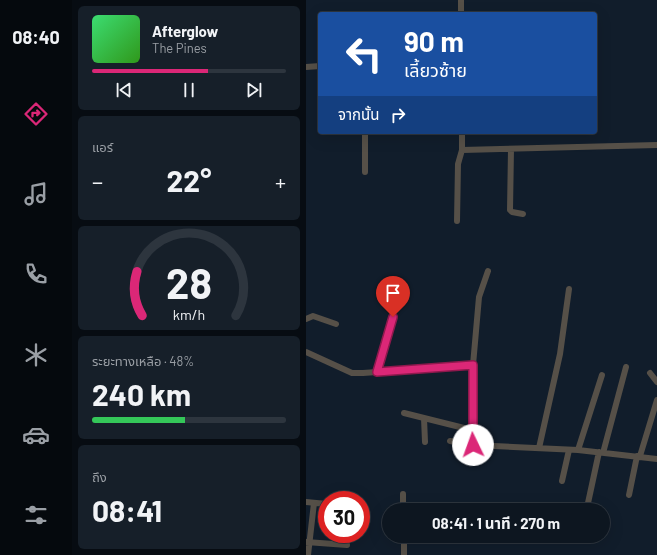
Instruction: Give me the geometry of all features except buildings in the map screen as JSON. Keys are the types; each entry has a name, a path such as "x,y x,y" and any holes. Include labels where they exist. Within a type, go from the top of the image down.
{"street":[{"path":"461,0 461,12"},
{"path":"306,67 318,66"},
{"path":"365,134 365,172"},
{"path":"458,221 458,164 462,150 462,134"},
{"path":"462,150 657,145"},
{"path":"511,149 510,210 512,212 523,214"},
{"path":"473,445 473,365 479,297 488,271"},
{"path":"377,372 400,289"},
{"path":"539,448 560,354 569,289"},
{"path":"306,319 313,316 336,324"},
{"path":"306,352 352,372 377,372 473,365"},
{"path":"588,503 626,366"},
{"path":"650,373 657,382"},
{"path":"578,450 602,375"},
{"path":"629,495 638,456 655,411 657,400"},
{"path":"404,413 472,430"},
{"path":"424,418 425,442"},
{"path":"450,441 473,445 578,450 657,458"},
{"path":"562,481 569,450"},
{"path":"403,494 403,503"},
{"path":"306,502 318,503"},
{"path":"308,555 308,543 314,503"},
{"path":"308,543 347,545"},
{"path":"404,543 404,555"}],"route":[{"path":"393,317 377,372 473,365 473,445"}]}
